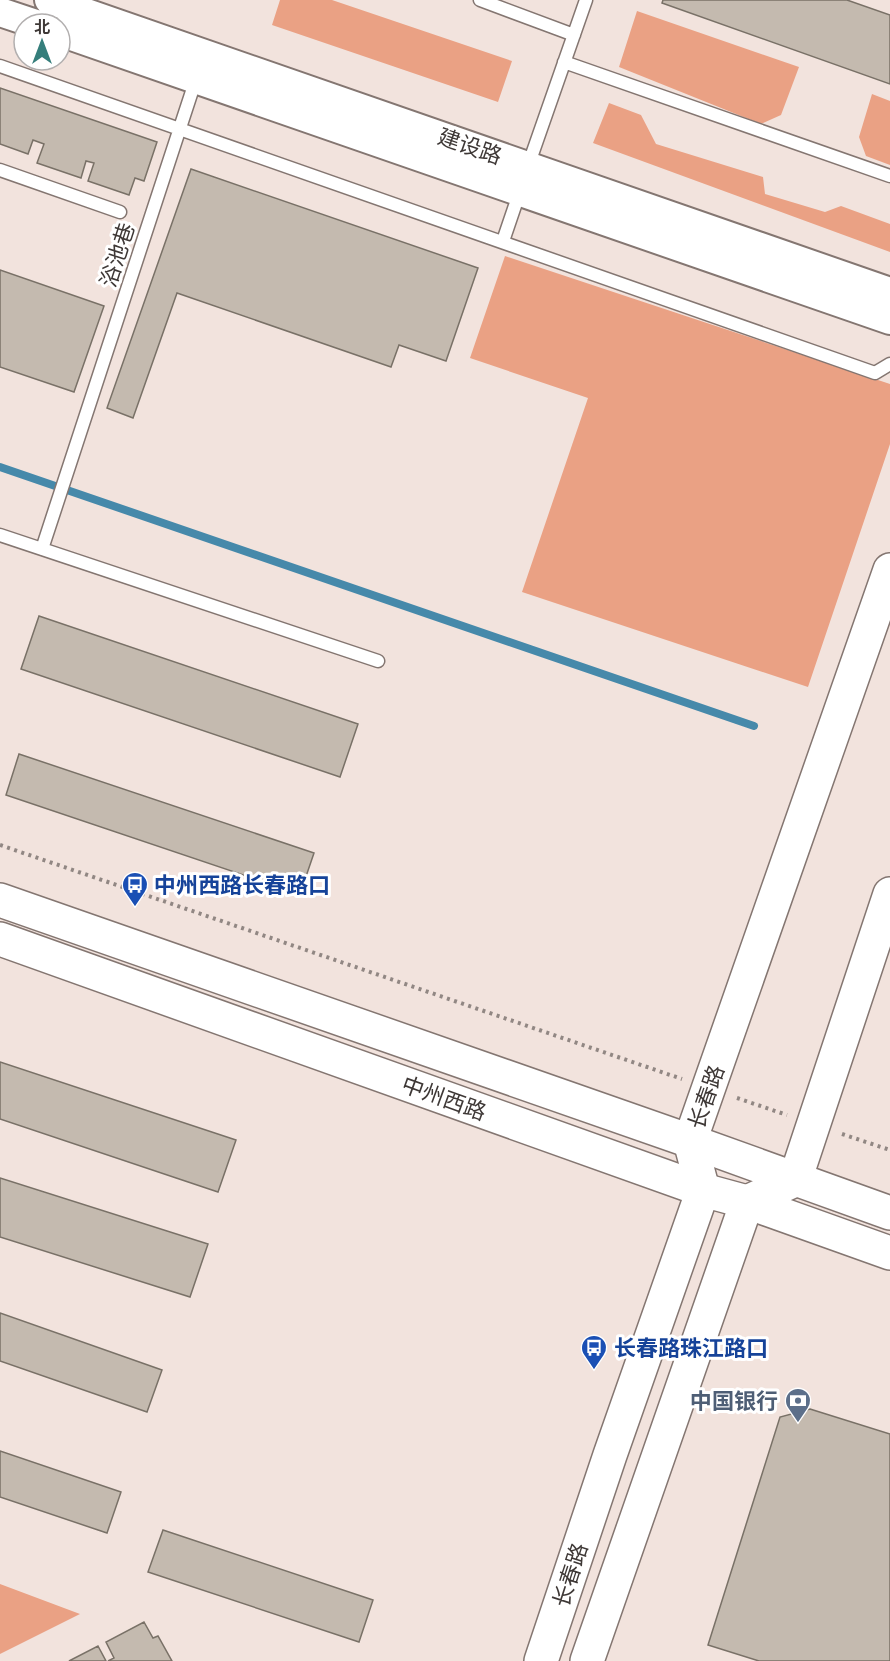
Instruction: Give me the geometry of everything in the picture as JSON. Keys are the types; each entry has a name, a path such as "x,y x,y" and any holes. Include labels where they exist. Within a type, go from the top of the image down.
{"main road":[{"name":"长春路","path":"541,1661 703,1190 690,1141 890,570"},
{"path":"747,1202 795,1179 890,894"},
{"name":"中州西路","path":"0,900 890,1213"},
{"name":"中州西路","path":"0,939 703,1190 747,1202 890,1253"},
{"name":"长春路","path":"587,1661 747,1202"}],"street":[{"name":"建设路","path":"49,0 890,320"},
{"name":"建设路","path":"72,36 195,79 890,292"}],"lane":[{"path":"480,0 574,35"},
{"path":"503,241 586,0"},
{"path":"564,62 890,176"},
{"path":"0,66 876,373 890,364"},
{"name":"浴池巷","path":"42,549 195,79"},
{"path":"0,170 120,212"},
{"path":"0,535 378,661"}],"path":[{"path":"0,845 890,1150"}],"shaded area":[{"path":"280,0 332,0 512,61 498,102 272,25"},
{"path":"637,11 799,67 781,115 761,124 619,67"},
{"path":"872,94 890,101 890,165 866,156 859,137"},
{"path":"609,103 641,115 656,144 763,177 765,194 825,212 841,206 890,224 890,252 593,143"},
{"path":"505,256 890,384 890,444 808,687 522,592 588,398 470,358"},
{"path":"0,1584 80,1614 0,1654"}],"building":[{"path":"663,0 847,0 890,15 890,84 662,3"},
{"path":"0,88 157,142 144,181 135,178 129,195 88,181 94,163 86,161 81,178 37,163 44,144 33,140 28,154 0,144"},
{"path":"191,169 478,268 446,361 399,345 391,367 177,293 133,418 107,408"},
{"path":"0,270 104,306 74,392 0,367"},
{"path":"39,616 358,724 340,777 21,669"},
{"path":"19,754 314,853 300,894 6,795"},
{"path":"0,1062 236,1140 218,1192 0,1119"},
{"path":"0,1178 208,1244 190,1297 0,1237"},
{"path":"0,1313 162,1370 147,1412 0,1361"},
{"path":"810,1409 890,1434 890,1661 759,1661 708,1645 780,1417"},
{"path":"0,1451 121,1492 107,1533 0,1497"},
{"path":"163,1530 373,1600 359,1642 148,1572"},
{"path":"144,1622 153,1638 158,1636 172,1661 108,1661 114,1658 106,1642"},
{"path":"98,1646 106,1661 69,1661"}],"waterway":[{"path":"0,467 754,726"}],"place":[{"name":"中州西路长春路口","path":"135,908"},
{"name":"长春路珠江路口","path":"594,1371"},
{"name":"中国银行","path":"798,1424"}]}
